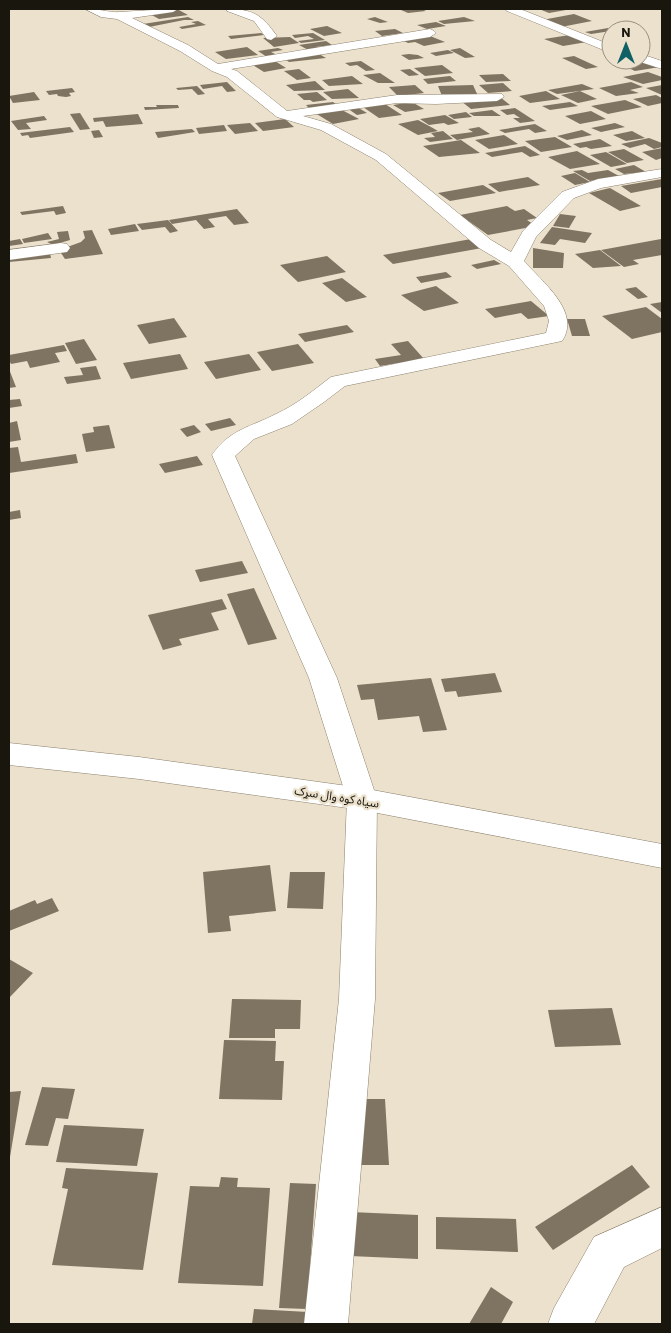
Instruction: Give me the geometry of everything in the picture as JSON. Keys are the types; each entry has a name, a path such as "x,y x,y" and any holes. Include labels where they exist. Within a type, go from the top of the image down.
{"street":[{"path":"91,9 105,15 119,16 173,9"},
{"path":"231,9 258,19 271,36"},
{"path":"511,9 601,45"},
{"path":"119,16 184,48 216,68 232,74 282,114 326,127 381,157 485,244 514,262 553,305 558,321 555,336 338,381 317,398 284,419 246,434 223,455 323,678 362,799 357,999 326,1324"},
{"path":"216,68 430,33"},
{"path":"282,114 397,99 436,100 497,96"},
{"path":"514,262 529,235 568,195 598,184 662,173"},
{"path":"9,255 60,248"},
{"name":"سیاه کوه وال سړک","path":"9,754 140,768 362,799 662,856"},
{"path":"570,1324 609,1252 662,1227"}],"building":[{"path":"177,9 188,15 159,19 148,13"},
{"path":"422,9 426,11 408,13 401,10"},
{"path":"539,9 563,9 566,10 549,13"},
{"path":"574,14 592,21 561,27 542,20"},
{"path":"188,17 194,20 184,20 149,27 143,24"},
{"path":"375,17 388,22 380,23 367,19"},
{"path":"464,17 475,21 444,24 438,21"},
{"path":"198,21 206,25 182,29 179,27 196,24 191,22"},
{"path":"436,22 446,26 427,29 417,25"},
{"path":"327,26 342,33 324,36 310,29"},
{"path":"395,29 403,33 382,36 375,31"},
{"path":"601,29 601,32 591,34 585,32"},
{"path":"261,33 264,35 231,39 228,36"},
{"path":"313,33 325,40 301,43 298,41 314,39 308,36 295,38 292,35"},
{"path":"570,35 587,42 563,46 544,39"},
{"path":"430,36 445,42 424,46 402,40"},
{"path":"290,37 299,43 274,47 263,38"},
{"path":"326,41 332,45 316,47 322,51 312,52 299,45"},
{"path":"247,47 258,55 226,59 215,52"},
{"path":"278,48 283,50 271,52 277,55 267,57 258,51"},
{"path":"460,48 475,57 465,58 450,50"},
{"path":"448,50 454,53 436,56 430,53"},
{"path":"319,54 326,58 289,62 285,59"},
{"path":"409,54 424,58 409,60 401,55"},
{"path":"574,56 598,67 586,69 562,58"},
{"path":"275,61 286,68 264,72 253,65"},
{"path":"361,61 375,70 366,71 357,65 350,66 345,63"},
{"path":"651,63 660,67 651,68"},
{"path":"442,65 453,73 425,76 414,68"},
{"path":"299,69 311,78 297,80 284,71"},
{"path":"410,69 419,75 409,76 400,70"},
{"path":"648,72 662,77 662,80 643,84 623,77"},
{"path":"380,73 395,83 378,83 363,75"},
{"path":"503,74 511,81 486,82 479,75"},
{"path":"352,76 363,84 329,86 322,80"},
{"path":"450,76 456,81 428,84 423,79"},
{"path":"315,81 325,90 294,91 286,85"},
{"path":"227,82 236,91 227,92 222,86 203,89 200,85"},
{"path":"631,82 643,87 630,90 639,93 616,96 599,88"},
{"path":"503,83 512,91 488,93 479,85"},
{"path":"582,84 594,89 557,94 548,90"},
{"path":"415,85 424,93 398,96 389,87"},
{"path":"473,85 478,96 442,96 438,86"},
{"path":"662,85 662,95 646,88"},
{"path":"197,86 205,94 198,95 192,89 178,90 176,88"},
{"path":"72,88 75,92 69,93 71,96 66,97 58,96 57,94 49,95 46,91"},
{"path":"348,89 359,98 332,99 323,92"},
{"path":"546,91 560,99 530,103 519,96"},
{"path":"580,91 597,99 578,103 561,95"},
{"path":"34,92 40,100 13,103 9,96"},
{"path":"317,92 327,100 313,102 304,100 297,94"},
{"path":"656,95 662,98 662,103 648,106 633,99"},
{"path":"500,97 510,105 471,109 461,101"},
{"path":"625,100 642,107 608,114 591,106"},
{"path":"333,102 337,105 309,108 306,105"},
{"path":"412,102 424,109 405,112 393,105"},
{"path":"570,102 578,106 550,110 542,106"},
{"path":"385,104 402,115 379,118 363,107"},
{"path":"156,105 178,105 179,108 145,110 144,107 157,107"},
{"path":"357,107 367,113 357,115 347,108"},
{"path":"515,108 535,121 520,123 513,118 520,118 514,114 507,115 500,110"},
{"path":"340,109 359,119 333,124 315,113"},
{"path":"492,110 501,116 474,116 469,113"},
{"path":"591,111 606,119 580,124 565,116"},
{"path":"466,112 472,117 454,119 448,115"},
{"path":"80,113 90,129 80,130 70,114"},
{"path":"138,114 143,124 106,127 103,121 94,122 93,118"},
{"path":"445,115 459,123 429,125 420,119"},
{"path":"44,116 47,120 26,123 31,129 18,130 11,121"},
{"path":"285,119 294,127 263,131 255,123"},
{"path":"418,120 438,131 418,135 398,124"},
{"path":"250,123 258,131 235,134 227,125"},
{"path":"615,123 625,127 601,132 591,128"},
{"path":"535,124 547,131 535,133 529,129 505,133 499,130"},
{"path":"224,125 227,131 199,134 196,128"},
{"path":"70,127 74,132 30,138 28,135 22,136 20,133"},
{"path":"479,127 490,134 457,140 450,135 473,132 468,129"},
{"path":"192,129 195,132 158,138 155,132"},
{"path":"99,130 103,137 94,138 91,131"},
{"path":"582,130 592,135 567,140 557,136"},
{"path":"443,131 453,139 430,142 424,138 435,137 431,133"},
{"path":"632,131 645,138 626,141 613,135"},
{"path":"504,135 518,144 489,149 475,140"},
{"path":"555,137 572,147 541,152 525,141"},
{"path":"649,138 662,143 662,147 654,149 645,144 630,148 621,144"},
{"path":"600,139 612,146 591,149 586,147 580,148 573,144"},
{"path":"461,140 480,153 439,157 423,146"},
{"path":"525,146 540,155 530,157 522,152 492,157 485,153"},
{"path":"662,148 662,158 656,160 642,152"},
{"path":"624,149 644,160 627,163 608,152"},
{"path":"577,151 600,164 570,169 548,157"},
{"path":"606,152 627,164 611,167 590,155"},
{"path":"634,165 646,172 624,174 615,169"},
{"path":"582,170 588,173 608,170 619,176 590,181 573,171"},
{"path":"575,173 590,182 575,185 561,176"},
{"path":"528,177 540,185 499,192 488,184"},
{"path":"662,179 662,187 631,193 621,186"},
{"path":"483,185 496,193 450,201 438,193"},
{"path":"610,188 641,206 620,211 589,193"},
{"path":"63,206 66,213 56,215 54,211 22,215 20,212"},
{"path":"507,206 515,211 524,209 537,218 527,220 536,226 488,235 460,215"},
{"path":"237,209 249,223 234,225 226,216 208,219 215,227 204,229 196,220 172,224 169,220"},
{"path":"560,214 576,216 569,228 553,226"},
{"path":"168,220 178,231 170,233 165,227 142,230 137,224"},
{"path":"135,224 139,231 111,235 108,229"},
{"path":"552,227 592,233 585,243 560,239 555,245 540,243"},
{"path":"92,230 103,254 65,259 59,250 81,242 85,238 83,231"},
{"path":"68,231 70,240 53,245 47,242 59,239 57,232"},
{"path":"48,233 52,239 24,243 22,239"},
{"path":"20,239 23,244 9,246 9,241"},
{"path":"471,239 482,248 393,264 383,255"},
{"path":"661,239 662,255 633,260 639,264 624,267 601,250"},
{"path":"533,248 564,253 563,268 533,268"},
{"path":"600,250 621,266 593,268 575,254"},
{"path":"50,253 51,258 9,262 9,257"},
{"path":"327,256 346,272 298,282 280,265"},
{"path":"494,260 501,264 477,269 471,265"},
{"path":"446,272 452,277 421,283 416,277"},
{"path":"342,278 367,297 346,302 322,283"},
{"path":"436,286 459,303 424,311 401,295"},
{"path":"636,287 648,297 638,299 625,289"},
{"path":"531,301 549,316 528,319 521,313 495,318 485,309"},
{"path":"662,302 662,313 650,304"},
{"path":"646,307 662,319 662,332 632,339 602,316"},
{"path":"174,318 187,337 149,344 137,325"},
{"path":"567,319 585,319 590,336 572,336"},
{"path":"347,325 354,332 305,342 298,334"},
{"path":"84,339 97,360 76,364 65,343"},
{"path":"408,341 424,359 380,366 375,359 401,355 391,344"},
{"path":"298,344 314,363 272,371 257,352"},
{"path":"64,345 67,351 55,353 60,362 30,368 27,361 11,364 9,360 9,355"},
{"path":"180,354 188,369 131,379 123,363"},
{"path":"249,354 261,370 216,379 204,362"},
{"path":"96,366 101,379 67,384 64,377 83,375 80,368"},
{"path":"9,369 16,387 9,388"},
{"path":"20,399 22,406 9,408 9,400"},
{"path":"230,418 236,425 211,431 205,424"},
{"path":"17,421 21,440 9,442 9,423"},
{"path":"109,425 115,448 86,452 82,434 94,432 93,427"},
{"path":"194,425 201,432 187,437 180,429"},
{"path":"18,447 21,462 76,454 78,463 9,473 9,448"},
{"path":"197,456 203,465 165,473 159,464"},
{"path":"20,510 21,518 9,520 9,512"},
{"path":"242,561 248,573 200,582 195,570"},
{"path":"254,588 277,639 248,645 227,594"},
{"path":"222,599 227,609 211,613 219,630 179,639 182,645 163,650 148,615"},
{"path":"495,673 502,692 458,697 456,691 445,692 441,679"},
{"path":"431,678 447,730 423,732 419,716 378,720 374,699 361,700 357,685"},
{"path":"270,865 276,911 229,916 231,931 208,933 203,872"},
{"path":"290,872 325,872 323,909 287,908"},
{"path":"52,898 59,911 9,931 9,911 35,900 37,904"},
{"path":"9,959 33,973 9,998"},
{"path":"232,999 301,1000 300,1029 275,1029 275,1038 229,1038"},
{"path":"612,1008 621,1045 555,1047 548,1010"},
{"path":"224,1040 276,1041 275,1061 284,1061 282,1100 219,1099"},
{"path":"42,1087 75,1089 68,1119 56,1118 48,1146 25,1145"},
{"path":"21,1091 10,1157 9,1157 9,1092"},
{"path":"356,1099 385,1099 389,1165 360,1165"},
{"path":"64,1125 144,1129 137,1166 56,1162"},
{"path":"632,1165 650,1187 553,1250 535,1227"},
{"path":"66,1168 158,1173 143,1270 52,1265 68,1189 62,1188"},
{"path":"221,1177 238,1178 237,1187 270,1188 263,1286 178,1283 190,1186 219,1187"},
{"path":"290,1183 316,1184 307,1309 279,1308"},
{"path":"351,1212 418,1215 418,1259 350,1256"},
{"path":"436,1217 516,1219 518,1252 436,1249"},
{"path":"491,1287 513,1302 501,1324 469,1324"},
{"path":"254,1309 308,1312 307,1324 252,1324"}]}
